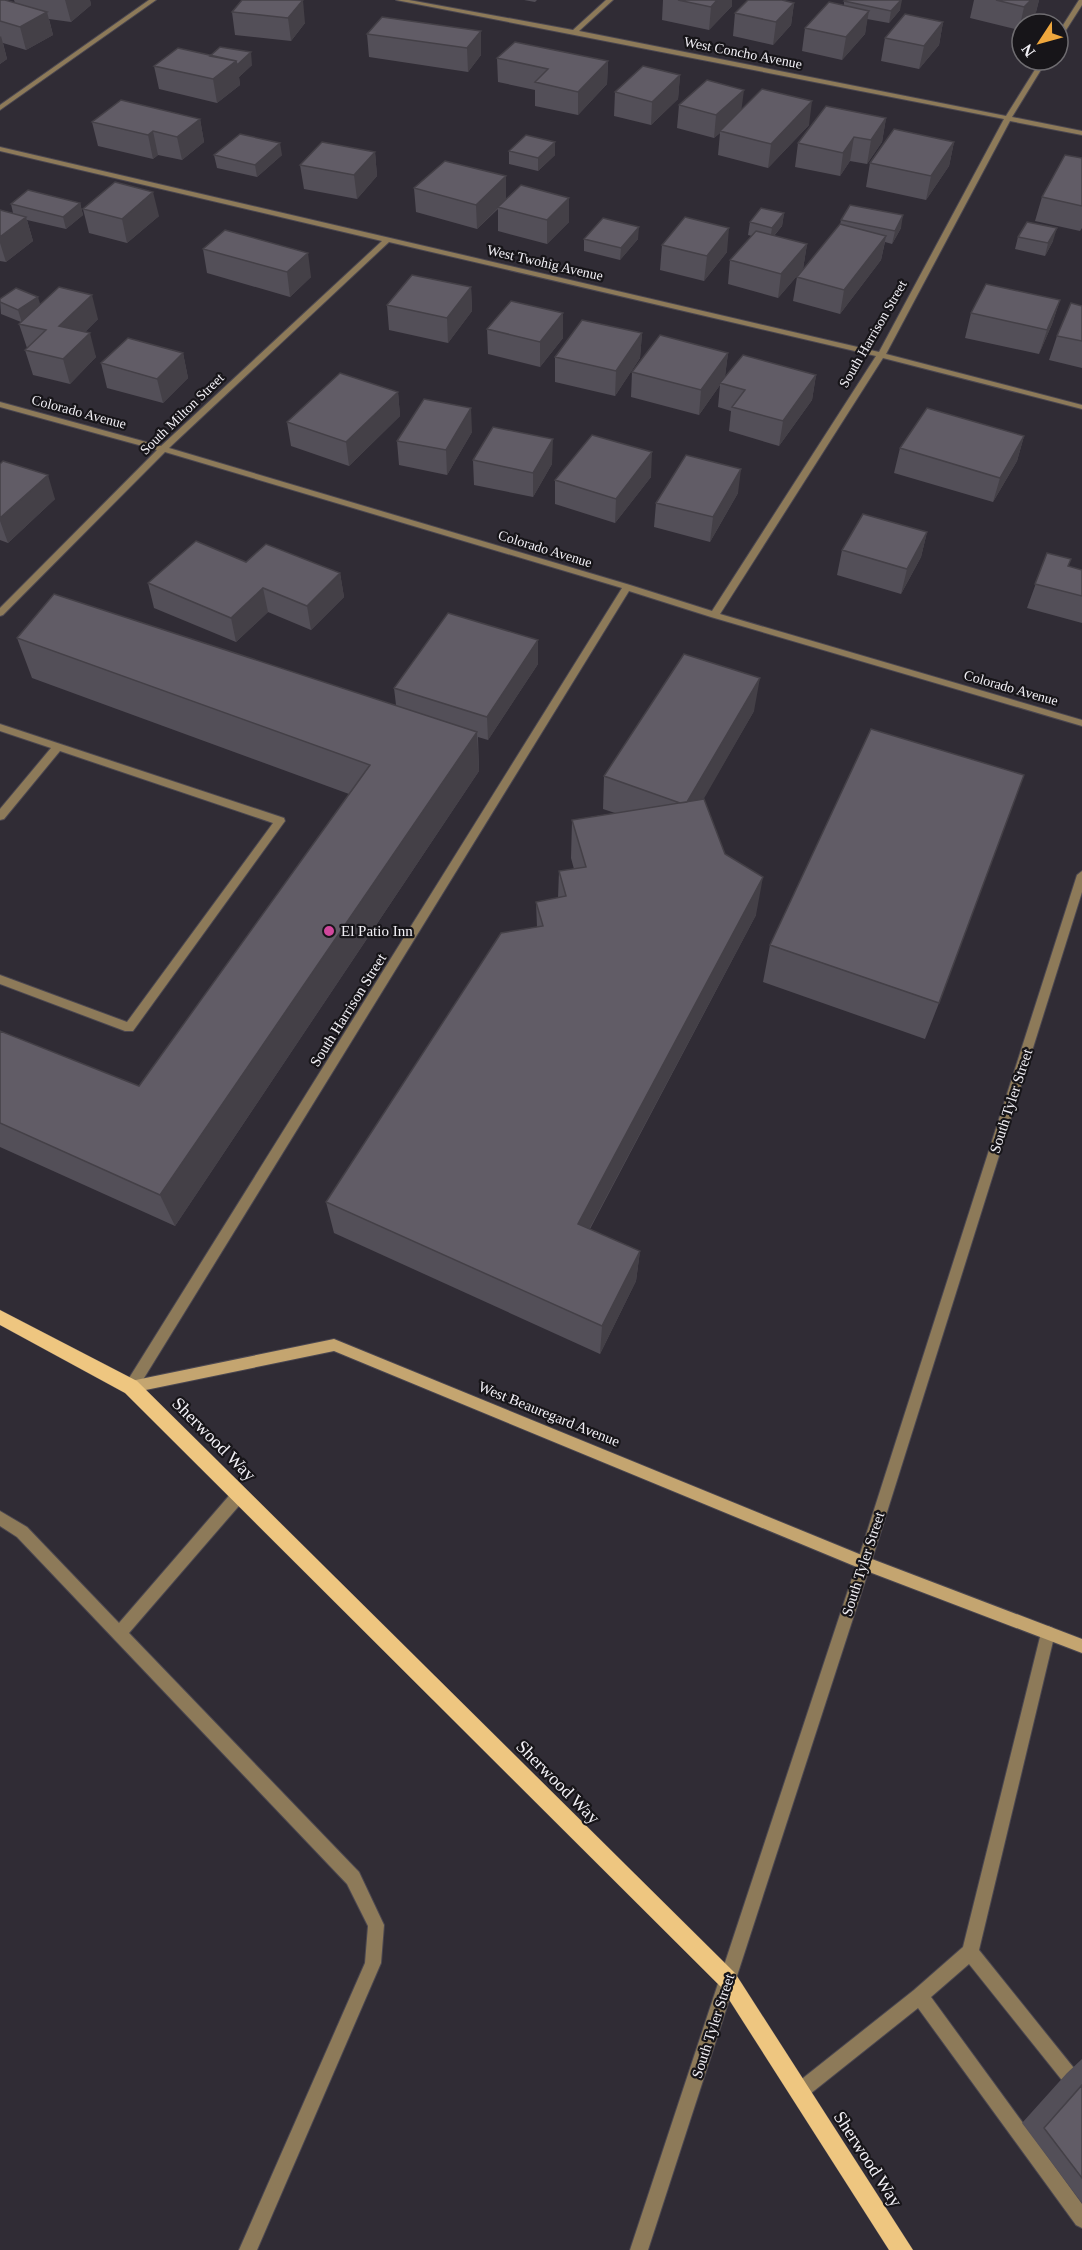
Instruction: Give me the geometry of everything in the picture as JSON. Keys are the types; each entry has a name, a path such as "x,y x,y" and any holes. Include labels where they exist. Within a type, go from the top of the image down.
{"main road":[{"path":"0,1317 132,1387"},
{"name":"Sherwood Way","path":"132,1387 728,1980 902,2250"}],"street":[{"path":"0,108 153,0"},
{"name":"West Concho Avenue","path":"399,0 574,32 1082,133"},
{"path":"574,32 610,0"},
{"path":"1070,19 1082,0"},
{"name":"South Harrison Street","path":"714,615 881,355 1008,118 1037,72"},
{"name":"West Twohig Avenue","path":"0,148 881,355 1082,407"},
{"name":"South Milton Street","path":"0,613 164,449 387,240"},
{"name":"Colorado Avenue","path":"0,405 164,449 1082,723"},
{"name":"South Harrison Street","path":"132,1387 627,587"},
{"path":"0,727 280,821 129,1028 0,979"},
{"path":"0,816 58,746"},
{"name":"South Tyler Street","path":"639,2250 864,1563 1082,876"},
{"name":"West Beauregard Avenue","path":"132,1387 334,1345 864,1563 1082,1646"},
{"path":"119,1634 239,1495"},
{"path":"0,1518 22,1532 353,1878 376,1925 373,1963 248,2250"},
{"path":"799,2092 920,1996 970,1952 1048,1633"},
{"path":"970,1952 1067,2073"},
{"path":"920,1996 1082,2219"}],"building":[{"path":"0,0 47,12 20,27 0,21"},
{"path":"242,0 303,0 288,18 232,12"},
{"path":"678,0 717,0 711,7"},
{"path":"748,0 782,0 794,3 776,22 735,13"},
{"path":"845,0 901,0 891,11"},
{"path":"996,0 1031,0 1024,7"},
{"path":"829,2 869,11 846,37 805,28"},
{"path":"905,14 943,22 924,46 885,38"},
{"path":"382,17 481,31 467,48 367,34"},
{"path":"515,42 608,61 578,92 535,82 548,69 497,58"},
{"path":"220,47 251,52 237,65 236,61 210,56"},
{"path":"178,48 236,61 213,79 154,66"},
{"path":"643,66 680,75 652,102 615,92"},
{"path":"707,80 744,90 716,115 679,105"},
{"path":"762,89 812,101 771,144 720,131"},
{"path":"121,100 200,119 177,137 153,131 148,135 92,122"},
{"path":"826,106 886,118 871,140 854,137 843,153 798,143"},
{"path":"894,129 954,142 931,176 870,163"},
{"path":"240,134 280,143 255,165 214,155"},
{"path":"526,135 555,142 538,158 509,151"},
{"path":"322,142 375,152 354,175 300,165"},
{"path":"1065,155 1082,158 1082,206 1042,197"},
{"path":"445,161 506,176 476,205 414,188"},
{"path":"115,182 153,192 122,219 83,209"},
{"path":"521,185 569,198 547,220 498,207"},
{"path":"28,190 80,203 63,217 11,204"},
{"path":"850,205 903,215 895,231 841,220"},
{"path":"761,208 784,213 772,228 750,222"},
{"path":"0,210 26,217 0,237"},
{"path":"685,217 729,228 707,256 662,245"},
{"path":"603,218 639,227 621,248 584,239"},
{"path":"1027,222 1057,228 1048,243 1018,237"},
{"path":"840,224 886,236 844,290 797,277"},
{"path":"225,230 308,253 287,272 203,249"},
{"path":"756,231 807,244 781,274 730,260"},
{"path":"412,275 471,287 447,318 387,305"},
{"path":"986,284 1060,300 1047,330 971,313"},
{"path":"59,287 92,295 59,326 90,333 63,359 25,350 46,330 19,324"},
{"path":"16,288 38,297 18,310 0,302 0,299"},
{"path":"511,301 563,313 540,342 487,329"},
{"path":"1071,303 1082,306 1082,341 1057,336"},
{"path":"582,320 642,333 616,371 555,357"},
{"path":"660,335 728,353 701,390 632,372"},
{"path":"128,338 183,353 157,379 101,363"},
{"path":"743,355 816,375 783,421 732,407 745,390 720,383"},
{"path":"340,373 398,392 346,442 287,422"},
{"path":"424,399 471,408 446,450 397,441"},
{"path":"927,408 1024,436 1000,478 900,448"},
{"path":"493,427 553,439 533,473 473,460"},
{"path":"592,435 652,452 616,499 555,480"},
{"path":"686,455 741,469 713,517 656,503"},
{"path":"3,461 48,475 0,518 0,464"},
{"path":"863,514 927,532 907,569 842,550"},
{"path":"196,541 246,562 266,544 340,573 307,606 263,588 231,618 148,583"},
{"path":"1047,553 1071,559 1068,566 1082,570 1082,596 1035,584"},
{"path":"54,594 477,732 160,1195 0,1123 0,1031 139,1086 370,765 17,638"},
{"path":"448,613 538,640 487,717 394,688"},
{"path":"684,654 760,678 687,802 680,803 604,776"},
{"path":"871,729 1024,775 939,1003 770,945"},
{"path":"704,799 725,854 763,877 578,1224 640,1251 602,1326 326,1202 501,933 543,926 536,902 566,896 559,871 586,867 572,820"},
{"path":"1082,2085 1082,2178 1044,2128"}],"place":[{"name":"El Patio Inn","path":"329,931"}]}
